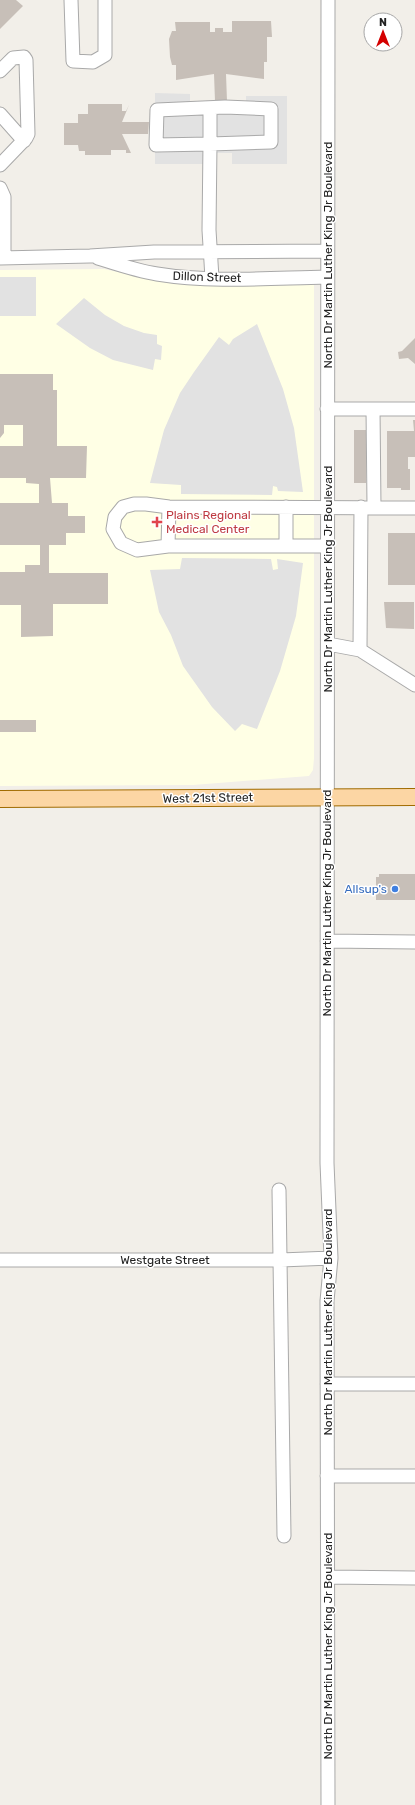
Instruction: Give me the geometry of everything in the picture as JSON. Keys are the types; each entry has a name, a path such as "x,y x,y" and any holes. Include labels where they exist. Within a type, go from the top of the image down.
{"main road":[{"name":"West 21st Street","path":"0,799 328,796 415,797"}],"street":[{"path":"71,0 73,61 93,62 105,56 105,0"},
{"name":"North Dr Martin Luther King Jr Boulevard","path":"328,0 326,546 328,644 327,1163 331,1258 327,1301 328,1805"},
{"path":"0,71 13,58 24,57 26,60 28,134 24,141 0,165"},
{"path":"210,108 210,252 212,278"},
{"path":"210,108 271,109 271,142 210,144 156,145 157,110 210,108"},
{"path":"0,114 24,141"},
{"path":"0,188 4,197 2,258"},
{"name":"Dillon Street","path":"2,258 90,256 122,253 327,251"},
{"name":"Dillon Street","path":"90,256 156,274 212,278 327,277"},
{"path":"327,409 415,409"},
{"path":"360,650 373,409"},
{"path":"326,546 168,546 137,550 121,543 113,529 115,517 123,508 134,504 146,504 169,508 415,508"},
{"path":"168,546 169,508"},
{"path":"286,508 286,546"},
{"path":"328,644 360,650 415,685"},
{"path":"327,941 415,942"},
{"path":"279,1190 284,1536"},
{"name":"Westgate Street","path":"0,1260 281,1260 331,1258"},
{"path":"327,1384 415,1384"},
{"path":"327,1476 415,1476"},
{"path":"328,1577 415,1578"}],"shaded area":[{"path":"155,93 190,94 190,105 246,105 246,96 287,96 287,164 232,164 232,153 206,153 206,164 155,164"},
{"name":"Plains Regional Medical Center","path":"104,269 168,283 208,286 314,285 314,758 313,770 309,776 193,785 0,786 0,270"},
{"path":"0,277 36,277 36,316 0,316"},
{"path":"84,298 105,315 124,326 144,333 157,335 157,344 162,346 161,360 155,359 153,370 113,360 90,348 56,324"},
{"path":"257,324 283,389 294,428 303,492 278,491 277,487 273,486 272,495 181,494 181,485 150,483 164,430 180,393 194,372 219,337 229,345 233,339"},
{"path":"182,558 271,559 273,570 278,569 277,559 303,563 296,616 280,671 257,729 242,724 235,731 212,707 183,666 171,635 159,612 150,570 180,569"}],"building":[{"path":"0,0 16,0 23,6 0,29"},
{"path":"232,21 271,21 272,37 267,37 267,62 264,62 264,79 226,74 227,101 215,101 214,74 176,80 176,65 172,65 169,39 172,31 176,31 175,22 210,22 210,32 215,32 215,28 223,28 223,32 232,32"},
{"path":"88,104 122,104 122,111 126,111 129,105 122,122 149,122 148,134 122,134 131,153 126,153 126,150 111,150 111,155 85,155 85,151 79,151 78,145 64,145 64,123 78,123 78,114 88,114"},
{"path":"415,338 415,364 408,358 399,359 398,352 402,351"},
{"path":"0,374 53,374 53,390 57,390 57,446 87,446 86,478 50,478 52,503 68,503 68,516 85,516 85,533 66,533 66,545 49,545 49,573 108,573 108,604 53,604 53,636 21,637 21,605 0,605 0,572 25,572 25,565 40,565 40,545 0,545 0,503 39,503 39,484 26,483 26,478 0,478 0,446 23,446 23,425 4,425 4,433 0,438"},
{"path":"413,420 415,420 415,457 408,457 408,469 410,469 410,490 401,490 401,488 387,488 387,431 414,431"},
{"path":"354,430 366,430 366,483 354,483"},
{"path":"388,533 415,533 415,585 388,585"},
{"path":"384,602 414,602 414,629 386,628"},
{"path":"0,720 36,720 36,732 0,732"},
{"name":"Allsup's","path":"379,874 415,874 415,900 376,900 376,877 379,877"}],"place":[{"name":"Plains Regional Medical Center","path":"157,522"},
{"name":"Allsup's","path":"395,889"}]}
